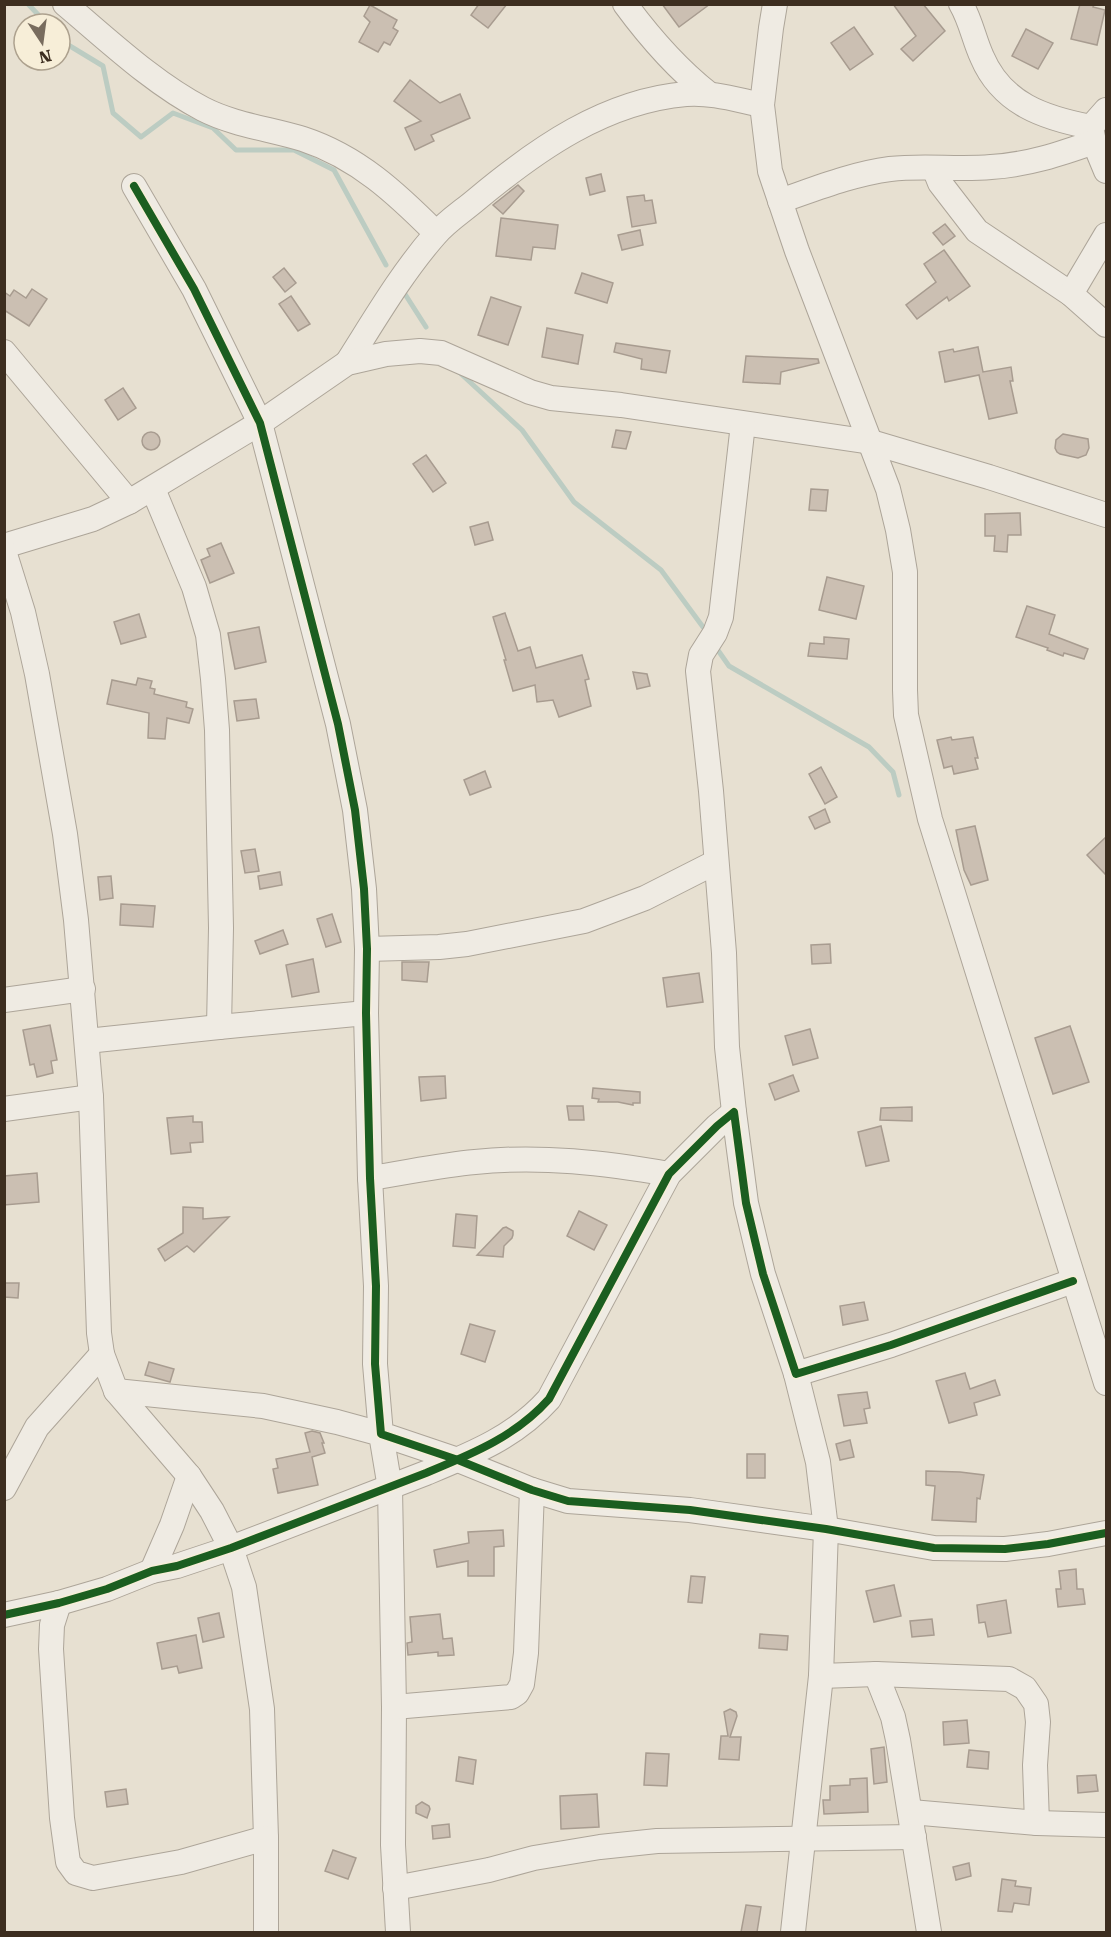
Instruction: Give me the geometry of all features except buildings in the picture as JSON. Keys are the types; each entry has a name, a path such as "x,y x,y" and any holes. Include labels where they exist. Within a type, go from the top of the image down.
{"street":[{"path":"65,4 139,65 204,110 304,139 332,151 366,171 397,194 436,233"},
{"path":"625,4 667,57 709,94"},
{"path":"776,4 762,105 770,171 888,489 905,572 904,690 906,715 930,819 1073,1281 1107,1383"},
{"path":"961,4 982,58 994,79 1011,98 1058,121 1097,126"},
{"path":"347,363 403,275 436,233 502,178 572,130 610,112 662,97 709,94 762,105"},
{"path":"780,201 834,183 890,169 990,167 1041,159 1097,126"},
{"path":"1097,126 1107,171"},
{"path":"934,168 940,183 977,231 1071,294 1107,325"},
{"path":"135,186 194,289 260,423 339,724 355,810 364,889 367,949 366,1014 370,1178 376,1286 375,1364 381,1434 390,1488 394,1707 393,1845 398,1932"},
{"path":"1071,294 1107,235"},
{"path":"4,351 129,502"},
{"path":"4,546 93,519 129,502 260,423 347,363 386,354 432,351 453,357 530,392 551,398 621,405 871,442 1107,515"},
{"path":"743,424 721,617 715,633 701,655 699,670 724,953 727,1047 746,1203 763,1274 796,1374 818,1462 826,1529 821,1676 794,1932"},
{"path":"153,489 194,587 208,635 218,730 221,928 219,1026"},
{"path":"4,551 23,612 37,674 65,834 91,1097 99,1333 102,1354 116,1391 189,1476 212,1511 231,1548 244,1587 259,1683 263,1743 266,1932"},
{"path":"367,949 467,944 584,921 645,898 716,862"},
{"path":"4,1000 82,989"},
{"path":"87,1041 219,1026 366,1014"},
{"path":"4,1109 91,1097"},
{"path":"4,1615 59,1603 107,1589 152,1571 177,1566 231,1548 390,1488 458,1460 514,1432 549,1400 669,1174 734,1112"},
{"path":"370,1178 476,1162 535,1160 589,1162 669,1174"},
{"path":"796,1374 891,1345 1073,1281"},
{"path":"4,1488 37,1427 102,1354"},
{"path":"116,1391 263,1406 337,1422 458,1460 532,1490 568,1501 690,1510 826,1529 934,1548 1005,1549 1107,1533"},
{"path":"152,1571 172,1525 189,1476"},
{"path":"394,1707 511,1697 517,1693 522,1684 526,1653 532,1490"},
{"path":"59,1603 52,1625 51,1649 57,1751 68,1862 76,1873 93,1878 181,1862 266,1838"},
{"path":"821,1676 876,1674 1009,1679 1025,1689 1036,1704 1038,1722 1035,1765 1036,1823"},
{"path":"876,1674 893,1717 911,1812 929,1932"},
{"path":"911,1812 1036,1823 1107,1826"},
{"path":"395,1888 489,1870 534,1858 600,1847 657,1841 915,1837"}],"waterway":[{"path":"28,4 36,12"},
{"path":"72,47 103,66 113,113 141,137 173,113 213,128 236,150 294,150 334,170 386,265"},
{"path":"403,291 426,327"},
{"path":"459,372 522,430 574,502 661,570 703,627"},
{"path":"715,646 729,666 869,747 893,772 899,795"}],"cycle path":[{"path":"134,186 194,289 260,423 338,724 355,810 364,889 370,1178 376,1286 375,1364 381,1434 568,1501 690,1510 826,1529 934,1548 1005,1549 1106,1533"},
{"path":"4,1615 59,1603 107,1589 152,1571 177,1566 231,1548 426,1473 492,1443 522,1424 549,1399 669,1174 734,1112 746,1203 763,1274 796,1374 891,1345 1073,1281"}]}
